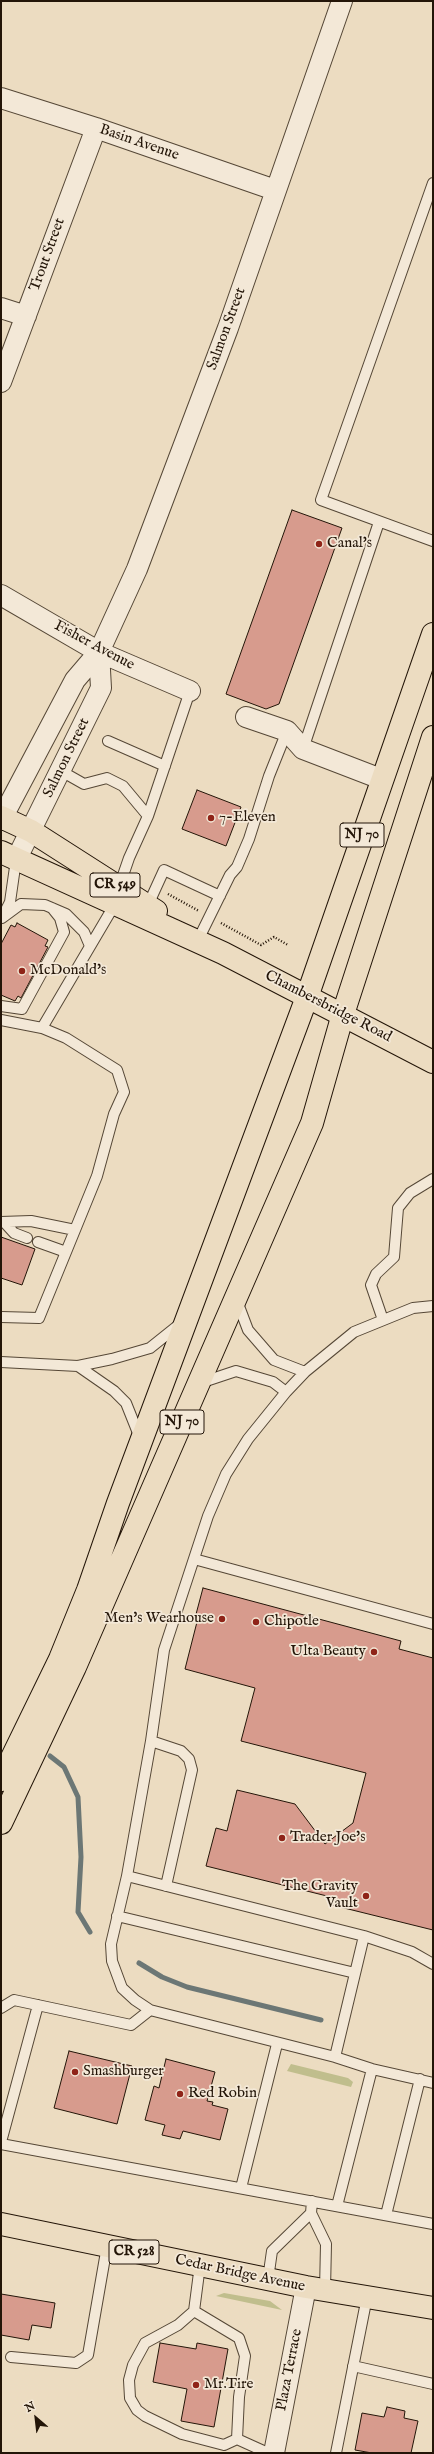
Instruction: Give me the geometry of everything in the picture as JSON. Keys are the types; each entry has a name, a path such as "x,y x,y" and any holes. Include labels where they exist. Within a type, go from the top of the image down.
{"main road":[{"name":"NJ 70","path":"1,1780 60,1659 88,1590 307,997 381,779 433,634"},
{"name":"NJ 70","path":"1,1823 75,1667 312,1123 343,1014 428,764 433,737"},
{"name":"Chambersbridge Road","path":"1,818 31,832 117,896 152,896 199,938 223,953"},
{"name":"Chambersbridge Road","path":"9,856 117,896 433,1062"},
{"name":"Cedar Bridge Avenue","path":"1,2224 315,2289 433,2308"}],"street":[{"name":"Salmon Street","path":"1,818 75,680 99,652 140,562 228,328 342,1"},
{"name":"Basin Avenue","path":"1,98 96,128 275,190"},
{"name":"Trout Street","path":"1,382 96,128"},
{"path":"1,308 26,316"},
{"name":"Fisher Avenue","path":"1,594 99,652 190,691"},
{"name":"Salmon Street","path":"9,856 31,832 101,688 99,652"},
{"path":"246,717 287,731 303,748 381,779"},
{"name":"Plaza Terrace","path":"274,2453 315,2289"}],"lane":[{"path":"433,183 321,500 433,541"},
{"path":"303,748 379,522"},
{"path":"42,1028 90,946 117,896 128,858 148,816 190,691"},
{"path":"199,938 220,896 237,867 249,839 269,776 287,731"},
{"path":"108,741 165,766"},
{"path":"61,771 84,784 107,778 123,786 148,816"},
{"path":"2,919 10,902 9,856"},
{"path":"152,896 164,870 220,896"},
{"path":"2,919 20,904 45,905 66,914 84,932 90,946"},
{"path":"1,1006 22,1009 64,932 60,918 52,908"},
{"path":"1,1020 42,1028 66,1038 117,1070 124,1092 114,1114 97,1176 39,1318 1,1317"},
{"path":"383,1320 371,1285 376,1274 394,1258 398,1208 410,1193 433,1179"},
{"path":"2,1222 31,1221 75,1230"},
{"path":"2,1222 14,1233 27,1238"},
{"path":"38,1242 66,1252"},
{"path":"236,1296 248,1330 274,1360 305,1372"},
{"path":"433,1306 413,1308 354,1332 305,1372 286,1392 248,1439 226,1474 208,1516 164,1650 151,1741 127,1876 111,1944 112,1961 116,1977 131,1996 150,2010 277,2044 335,2057 372,2069 433,2083"},
{"path":"1,1362 78,1366 150,1348 188,1318"},
{"path":"78,1366 114,1390 126,1403 142,1441"},
{"path":"198,1384 236,1371 273,1382 286,1392"},
{"path":"194,1559 433,1624"},
{"path":"151,1741 181,1751 189,1759 192,1770 166,1886"},
{"path":"127,1876 364,1936 412,1952 433,1964"},
{"path":"117,1916 355,1973"},
{"path":"335,2057 364,1936"},
{"path":"1,2008 14,2000 131,2025 150,2010"},
{"path":"38,2005 1,2143 433,2224"},
{"path":"241,2188 277,2044"},
{"path":"337,2206 372,2069"},
{"path":"386,2215 420,2080"},
{"path":"312,2201 311,2213 326,2244 315,2289"},
{"path":"268,2279 272,2251 311,2213"},
{"path":"11,2357 76,2363 88,2355 106,2246"},
{"path":"200,2265 194,2311 178,2325 144,2343 133,2365 129,2380 130,2398 137,2410 145,2416 182,2434 224,2445 236,2439"},
{"path":"336,2453 367,2297"},
{"path":"194,2311 239,2338 243,2346 245,2356 239,2398 236,2439"},
{"path":"353,2366 433,2384"},
{"path":"236,2439 268,2453"}],"path":[{"path":"152,896 210,917 261,945 274,937 288,944"}],"shaded area":[{"path":"291,2064 348,2078 353,2082 351,2087 287,2071"},
{"path":"224,2293 270,2301 282,2310 216,2296"}],"building":[{"path":"292,510 342,528 279,704 266,709 226,694"},
{"name":"7-Eleven","path":"197,790 241,807 226,846 182,829"},
{"name":"McDonald's","path":"17,923 48,940 45,946 48,947 21,998 18,996 15,1001 1,995 1,944 11,925 15,927"},
{"path":"1,1237 35,1249 22,1285 1,1278"},
{"path":"203,1588 401,1641 399,1649 433,1658 433,1930 332,1905 335,1898 206,1866 216,1828 227,1831 237,1790 295,1804 325,1844 353,1823 366,1773 241,1741 255,1688 185,1669 198,1618 195,1618"},
{"path":"69,2051 132,2066 117,2124 54,2108"},
{"name":"Red Robin","path":"166,2059 215,2072 207,2101 213,2102 212,2105 228,2109 220,2140 183,2131 180,2139 162,2135 165,2125 145,2120 154,2086 159,2088"},
{"path":"1,2294 55,2303 51,2328 32,2325 29,2340 1,2335"},
{"name":"Mr.Tire","path":"160,2343 196,2349 197,2343 228,2349 214,2427 181,2421 187,2389 153,2382"},
{"path":"387,2407 405,2411 404,2418 418,2421 411,2453 372,2453 355,2450 362,2413 384,2417"}],"waterway":[{"path":"50,1756 64,1767 78,1797 81,1857 78,1912 90,1932"},
{"path":"139,1963 162,1977 187,1987 321,2020"}],"place":[{"name":"Canal's","path":"319,544"},
{"name":"7-Eleven","path":"211,818"},
{"name":"McDonald's","path":"22,971"},
{"name":"Men's Wearhouse","path":"222,1619"},
{"name":"Chipotle","path":"256,1622"},
{"name":"Ulta Beauty","path":"374,1652"},
{"name":"Trader Joe's","path":"282,1838"},
{"name":"The Gravity Vault","path":"366,1896"},
{"name":"Smashburger","path":"75,2072"},
{"name":"Red Robin","path":"180,2094"},
{"name":"Mr.Tire","path":"196,2385"}]}
